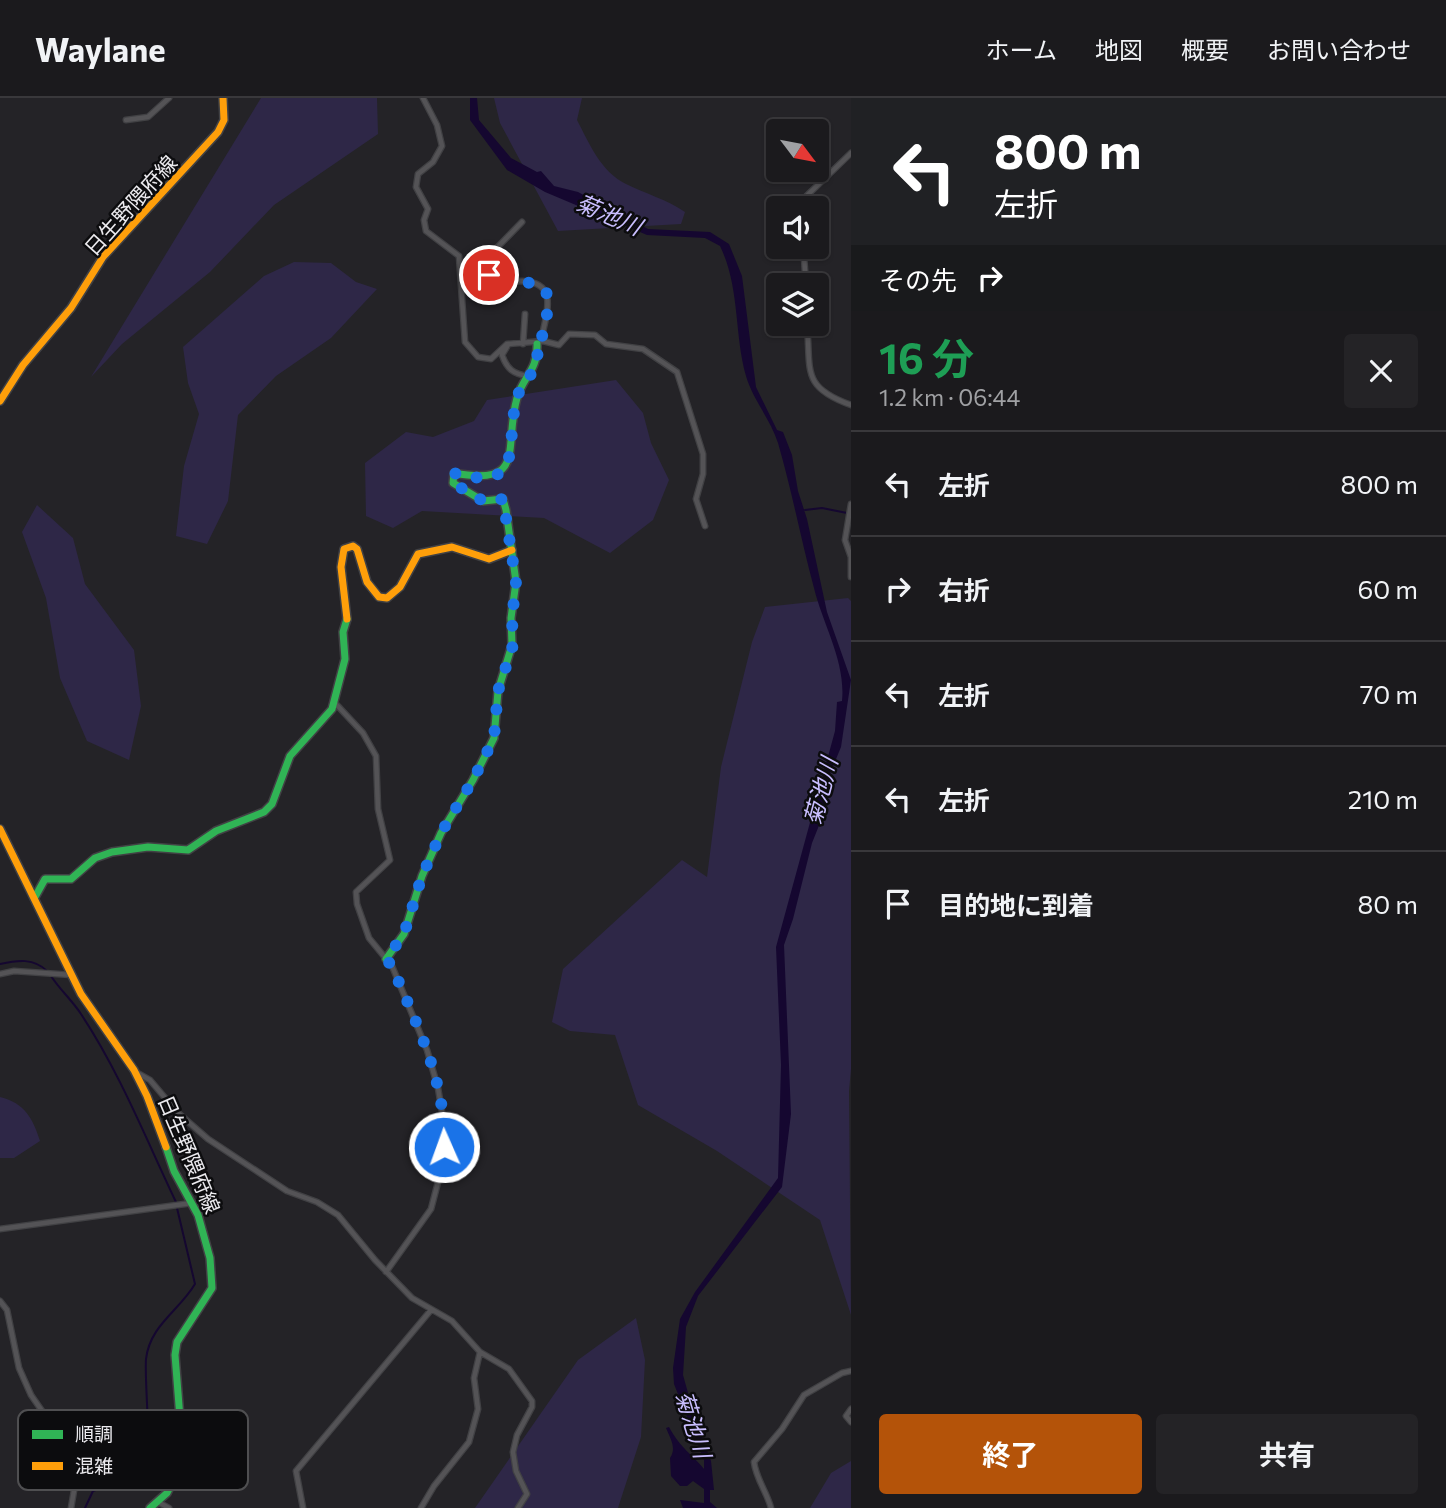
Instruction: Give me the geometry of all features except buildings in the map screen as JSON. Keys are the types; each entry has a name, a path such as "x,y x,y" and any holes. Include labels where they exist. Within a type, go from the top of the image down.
{"street":[{"path":"126,120 148,117 169,98"},
{"name":"日生野隈府線","path":"0,401 23,365 65,316 109,250 218,132 224,120 223,98"},
{"path":"423,98 441,136 442,146 433,162 422,169 416,179 416,187 428,209 424,227 458,256 464,336 472,352 478,357 491,359 508,344 559,345 569,334 594,335 606,344 643,349 677,372 703,454 703,474 696,499 705,526"},
{"path":"806,196 851,153"},
{"path":"386,959 404,934 422,876 441,833 473,780 494,738 498,691 513,645 512,618 516,582 503,499 483,501 453,483 454,473 483,480 495,478 502,471 513,444 511,419 519,388 533,371 538,359 548,303 545,292 534,283 494,280 485,268 484,261 522,222"},
{"path":"523,344 525,314"},
{"path":"808,336 812,381 825,394 851,405"},
{"path":"508,344 502,355 504,362 513,373 527,376"},
{"path":"851,505 845,540 851,556 851,577"},
{"path":"35,897 45,879 71,879 94,859 112,852 148,846 170,851 188,850 216,831 264,812 272,804 290,756 335,704 345,659 343,632 348,599 341,568 344,549 352,546 357,549 371,590 378,596 385,597 400,590 418,554 450,547 459,548 481,559 495,561 512,550"},
{"path":"335,704 363,733 376,756 378,809 390,860 386,867 367,880 356,892 357,904 369,938 392,966 427,1050 438,1087 445,1130 441,1175 432,1209 386,1272"},
{"name":"日生野隈府線","path":"0,829 92,1012 134,1070 147,1096 174,1171 193,1202 210,1258 212,1288 177,1342 175,1355 179,1410"},
{"path":"0,974 14,971 72,975"},
{"path":"134,1070 150,1080 177,1112 208,1139 287,1191 317,1202 338,1215 386,1272 412,1298 452,1321 480,1352 509,1369 532,1401 530,1412 514,1444 514,1465 527,1494 518,1508"},
{"path":"0,1229 193,1202"},
{"path":"0,1301 7,1310 19,1368 41,1410"},
{"path":"303,1508 296,1471 431,1310"},
{"path":"421,1508 442,1474 469,1442 478,1409 474,1378 480,1352"},
{"path":"771,1508 754,1462 782,1429 804,1395 842,1373 851,1371"},
{"path":"851,1409 846,1416 851,1422"},
{"path":"71,1508 74,1490"},
{"name":"日生野隈府線","path":"150,1508 168,1490"},
{"path":"158,1502 169,1508"}],"shaded area":[{"path":"261,98 377,98 378,134 274,205 210,272 122,344 91,377"},
{"path":"494,98 582,98 577,120 603,165 617,179 685,212 681,224 558,231 500,123"},
{"path":"294,262 331,263 356,282 377,289 331,338 276,376 238,415 228,501 207,544 176,536 184,466 199,414 188,383 183,347 264,276"},
{"path":"616,380 643,413 651,443 669,480 653,520 610,553 544,518 422,511 393,528 366,516 365,463 406,432 433,437 474,421 487,400"},
{"path":"37,505 73,538 85,584 134,650 141,706 129,760 87,741 60,678 46,598 22,532"},
{"path":"848,598 851,601 851,1315 820,1220 717,1151 638,1105 615,1035 570,1031 552,1022 563,969 682,860 707,877 721,767 752,642 765,607"},
{"path":"0,1097 16,1103 27,1113 40,1141 14,1158 0,1158"},
{"path":"636,1318 645,1360 641,1437 618,1508 475,1508 578,1360"},
{"path":"851,1461 851,1508 810,1508 831,1473"}],"water":[{"name":"菊池川","path":"470,98 477,98 479,120 511,158 537,172 541,171 554,186 578,192 648,229 710,232 729,244 742,276 756,387 777,430 783,432 792,455 827,612 851,680 841,747 827,781 826,808 812,843 784,945 791,1114 782,1187 698,1296 686,1327 683,1375 697,1425 711,1461 714,1490 710,1490 710,1502 717,1508 683,1508 680,1500 704,1503 704,1489 693,1481 687,1486 680,1486 671,1476 670,1458 673,1447 666,1428 669,1427 682,1446 704,1469 704,1460 674,1384 673,1368 680,1319 695,1292 778,1178 781,1065 776,947 835,731 837,702 842,701 841,672 814,588 778,443 746,376 731,278 720,246 705,238 647,235 545,192 507,170 470,120"}],"waterway":[{"path":"805,510 822,508 847,513"},
{"path":"0,964 25,961 37,964 47,971"},
{"path":"51,976 81,1014 108,1059 176,1202"},
{"path":"147,1410 146,1359 149,1347 159,1327 195,1284 177,1208"},
{"path":"85,1508 96,1490"}],"traffic: fast":[{"path":"386,959 404,934 422,876 441,833 473,780 494,738 498,691 512,645 511,618 516,582 506,510 503,499 483,501 453,483 454,473 477,476 493,474 503,469 508,460 517,398 533,367 537,344"},
{"path":"35,897 45,879 71,879 95,858 112,852 148,847 188,850 216,831 264,812 272,804 290,756 332,709 345,659 343,632 347,619"},
{"path":"166,1147 174,1171 198,1215 210,1258 212,1288 177,1342 175,1355 179,1410"},
{"path":"150,1508 168,1490"}],"traffic: slow":[{"path":"0,401 23,365 71,308 103,257 218,132 224,120 223,98"},
{"path":"347,619 341,567 344,549 353,546 357,549 367,582 379,597 387,598 400,587 418,554 452,547 489,559 512,550"},
{"path":"0,829 81,994 134,1070 166,1147"}],"route":[{"path":"444,1147 443,1112 427,1050 392,966 386,959 404,934 422,876 441,833 473,780 494,738 498,691 513,645 512,618 516,582 503,499 483,501 453,483 454,473 483,480 495,478 509,458 513,444 511,419 519,388 533,371 538,359 537,344 541,342 548,297 540,286 534,283 500,282 489,275"}]}
